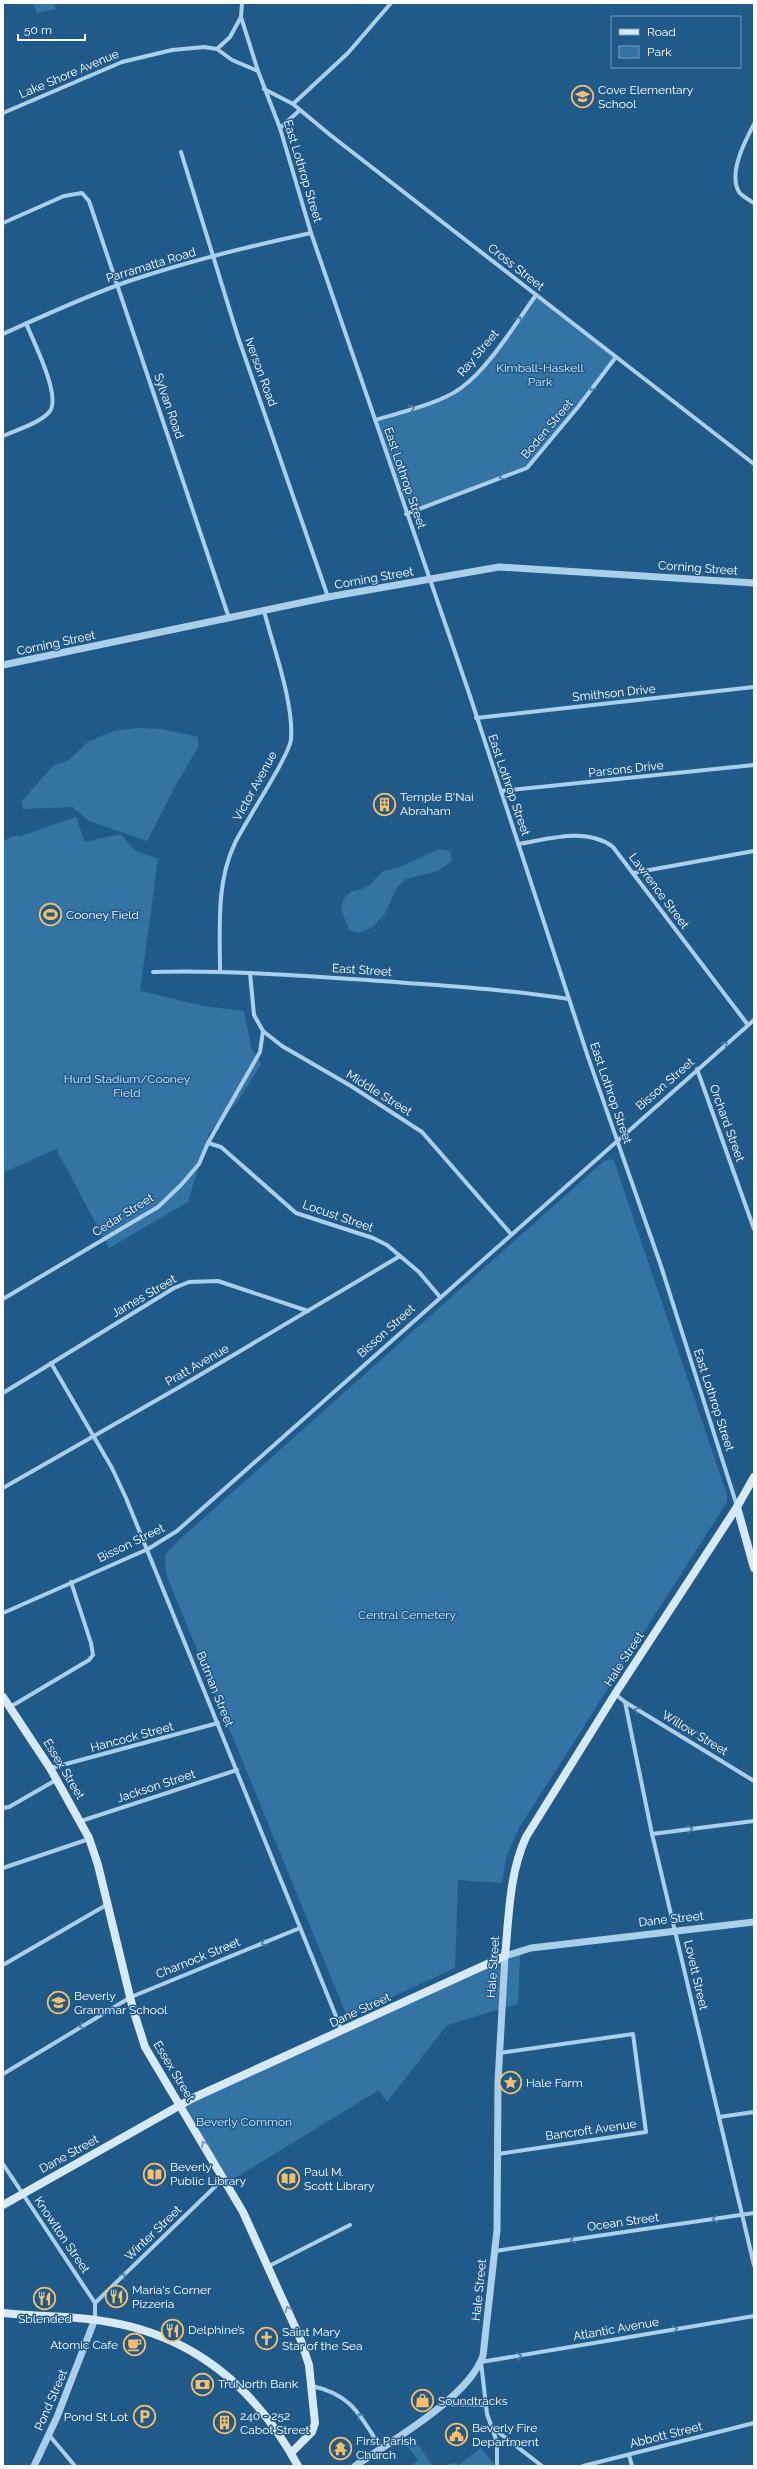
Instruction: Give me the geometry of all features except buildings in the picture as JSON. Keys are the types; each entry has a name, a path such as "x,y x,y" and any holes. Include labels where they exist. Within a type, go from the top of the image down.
{"main road":[{"name":"Hale Street","path":"505,1956 511,1892 520,1850 533,1824 615,1694 737,1507 754,1477"},
{"path":"737,1507 754,1568"},
{"name":"Essex Street","path":"3,1697 50,1768 81,1821 89,1840 108,1904 145,2046 248,2221 305,2351 312,2386 315,2412 314,2427 291,2453"},
{"name":"Dane Street","path":"3,2205 180,2104 505,1956"},
{"path":"3,2313 95,2319 141,2329 188,2350 216,2366 251,2399 291,2453 298,2466"}],"street":[{"path":"242,3 241,17 230,37 217,49 232,60 258,71"},
{"path":"293,104 353,48 391,3"},
{"name":"East Lothrop Street","path":"241,17 264,89 280,128 311,233 519,844 616,1141 661,1266 730,1478 737,1507"},
{"name":"Lake Shore Avenue","path":"3,113 122,62 172,50 204,47 217,49"},
{"name":"Cross Street","path":"264,89 293,104 754,464"},
{"path":"280,128 300,110"},
{"path":"754,124 738,163 735,182 740,193 754,203"},
{"name":"Iverson Road","path":"181,152 238,337 328,597"},
{"name":"Sylvan Road","path":"3,223 64,196 82,193 89,201 229,618"},
{"name":"Parramatta Road","path":"3,334 118,285 213,256 311,233"},
{"name":"Ray Street","path":"375,420 443,397 461,388 495,351 536,295"},
{"path":"3,436 42,417 52,406 53,393 26,323"},
{"name":"Boden Street","path":"406,514 527,468 578,407 616,357"},
{"name":"Corning Street","path":"3,665 328,597 477,570 516,566 754,583"},
{"name":"Victor Avenue","path":"220,971 220,896 226,868 234,844 291,740 286,693 264,611"},
{"name":"Smithson Drive","path":"476,718 754,687"},
{"name":"Parsons Drive","path":"501,791 754,765"},
{"name":"Lawrence Street","path":"519,844 553,838 593,836 613,847 748,1025"},
{"path":"634,873 754,851"},
{"name":"East Street","path":"153,972 220,971 518,991 569,999"},
{"name":"Middle Street","path":"250,973 250,989 254,1015 263,1031 282,1046 351,1086 422,1132 511,1234"},
{"name":"Bisson Street","path":"3,1613 148,1549 177,1531 754,1020"},
{"name":"Cedar Street","path":"3,1299 158,1207 191,1174 199,1164 208,1143 260,1052 263,1031"},
{"name":"Orchard Street","path":"697,1069 754,1228"},
{"name":"Locust Street","path":"208,1143 220,1147 230,1154 296,1213 373,1238 387,1245 419,1272 440,1297"},
{"name":"Pratt Avenue","path":"3,1488 93,1435 183,1385 400,1256"},
{"name":"James Street","path":"3,1393 174,1288 189,1282 218,1281 308,1311"},
{"name":"Butman Street","path":"51,1363 112,1468 148,1549 300,1928 343,2031"},
{"path":"10,1707 89,1660 93,1655 91,1643 71,1582"},
{"path":"615,1694 624,1702"},
{"name":"Willow Street","path":"624,1702 754,1781"},
{"name":"Lovett Street","path":"624,1702 652,1834 754,2265"},
{"name":"Hancock Street","path":"50,1768 218,1723"},
{"name":"Jackson Street","path":"81,1821 237,1770"},
{"path":"3,1808 10,1807 57,1780"},
{"path":"652,1834 754,1821"},
{"path":"3,1868 89,1840"},
{"path":"3,1965 108,1904"},
{"name":"Dane Street","path":"505,1956 531,1948 754,1922"},
{"name":"Charnock Street","path":"3,2074 131,1997 300,1928"},
{"name":"Hale Street","path":"355,2466 443,2404 467,2381 481,2362 491,2300 495,2251 499,2053 505,1956"},
{"name":"Bancroft Avenue","path":"498,2154 646,2132 633,2034 499,2053"},
{"path":"719,2117 754,2112"},
{"name":"Knowlton Street","path":"3,2164 95,2303"},
{"name":"Winter Street","path":"95,2303 224,2178"},
{"name":"Ocean Street","path":"495,2251 754,2213"},
{"path":"269,2266 350,2225"},
{"path":"95,2303 95,2319"},
{"name":"Atlantic Avenue","path":"481,2362 754,2316"},
{"name":"Pond Street","path":"34,2466 49,2435 95,2319"},
{"path":"481,2362 486,2405 494,2429 498,2456 496,2466"},
{"path":"312,2386 328,2390 346,2399 353,2406 382,2448"},
{"path":"443,2404 486,2405"},
{"name":"Abbott Street","path":"583,2466 754,2423"},
{"path":"494,2429 542,2466"},
{"path":"49,2435 75,2466"},
{"path":"629,2455 632,2466"}],"green space":[{"path":"33,3 54,3 56,9 37,13"},
{"name":"Kimball-Haskell Park","path":"536,295 616,357 579,409 527,468 412,514 375,420 443,397 472,378"},
{"path":"138,728 162,729 198,737 198,747 177,783 147,841 89,821 72,807 23,809 21,802 53,766 69,760 88,742 114,731"},
{"name":"Hurd Stadium/Cooney Field","path":"76,817 85,842 121,834 134,850 158,859 140,991 204,1006 244,1011 251,1047 261,1064 238,1101 209,1133 188,1202 109,1248 56,1149 3,1173 3,841 13,836 21,836"},
{"path":"439,849 450,851 452,861 438,871 406,879 397,887 386,912 373,927 359,933 349,930 341,909 344,898 352,891 360,890 371,884 383,871 400,867"},
{"name":"Central Cemetery","path":"609,1159 614,1161 727,1495 727,1502 519,1828 506,1858 502,1883 458,1880 455,1968 353,2015 346,2014 166,1574 165,1555 180,1539 604,1161"},
{"name":"Beverly Common","path":"520,1954 518,2004 447,2025 387,2102 379,2090 227,2183 184,2102 398,2003"},
{"path":"413,2438 433,2466 411,2466 418,2460 406,2444"},
{"path":"481,2448 493,2463 493,2466 443,2466 453,2463 459,2465"}],"place":[{"name":"Cove Elementary School","path":"583,97"},
{"name":"Temple B'Nai Abraham","path":"384,804"},
{"name":"Cooney Field","path":"51,915"},
{"name":"Beverly Grammar School","path":"59,2003"},
{"name":"Hale Farm","path":"511,2083"},
{"name":"Beverly Public Library","path":"155,2174"},
{"name":"Paul M. Scott Library","path":"289,2179"},
{"name":"Maria's Corner Pizzeria","path":"117,2297"},
{"name":"Sblended","path":"45,2298"},
{"name":"Delphine’s","path":"172,2330"},
{"name":"Saint Mary Star of the Sea","path":"266,2339"},
{"name":"Atomic Cafe","path":"134,2345"},
{"name":"TruNorth Bank","path":"202,2384"},
{"name":"Soundtracks","path":"423,2401"},
{"name":"Pond St Lot","path":"144,2417"},
{"name":"240 - 252 Cabot Street","path":"225,2423"},
{"name":"Beverly Fire Department","path":"456,2435"},
{"name":"First Parish Church","path":"340,2448"}]}
